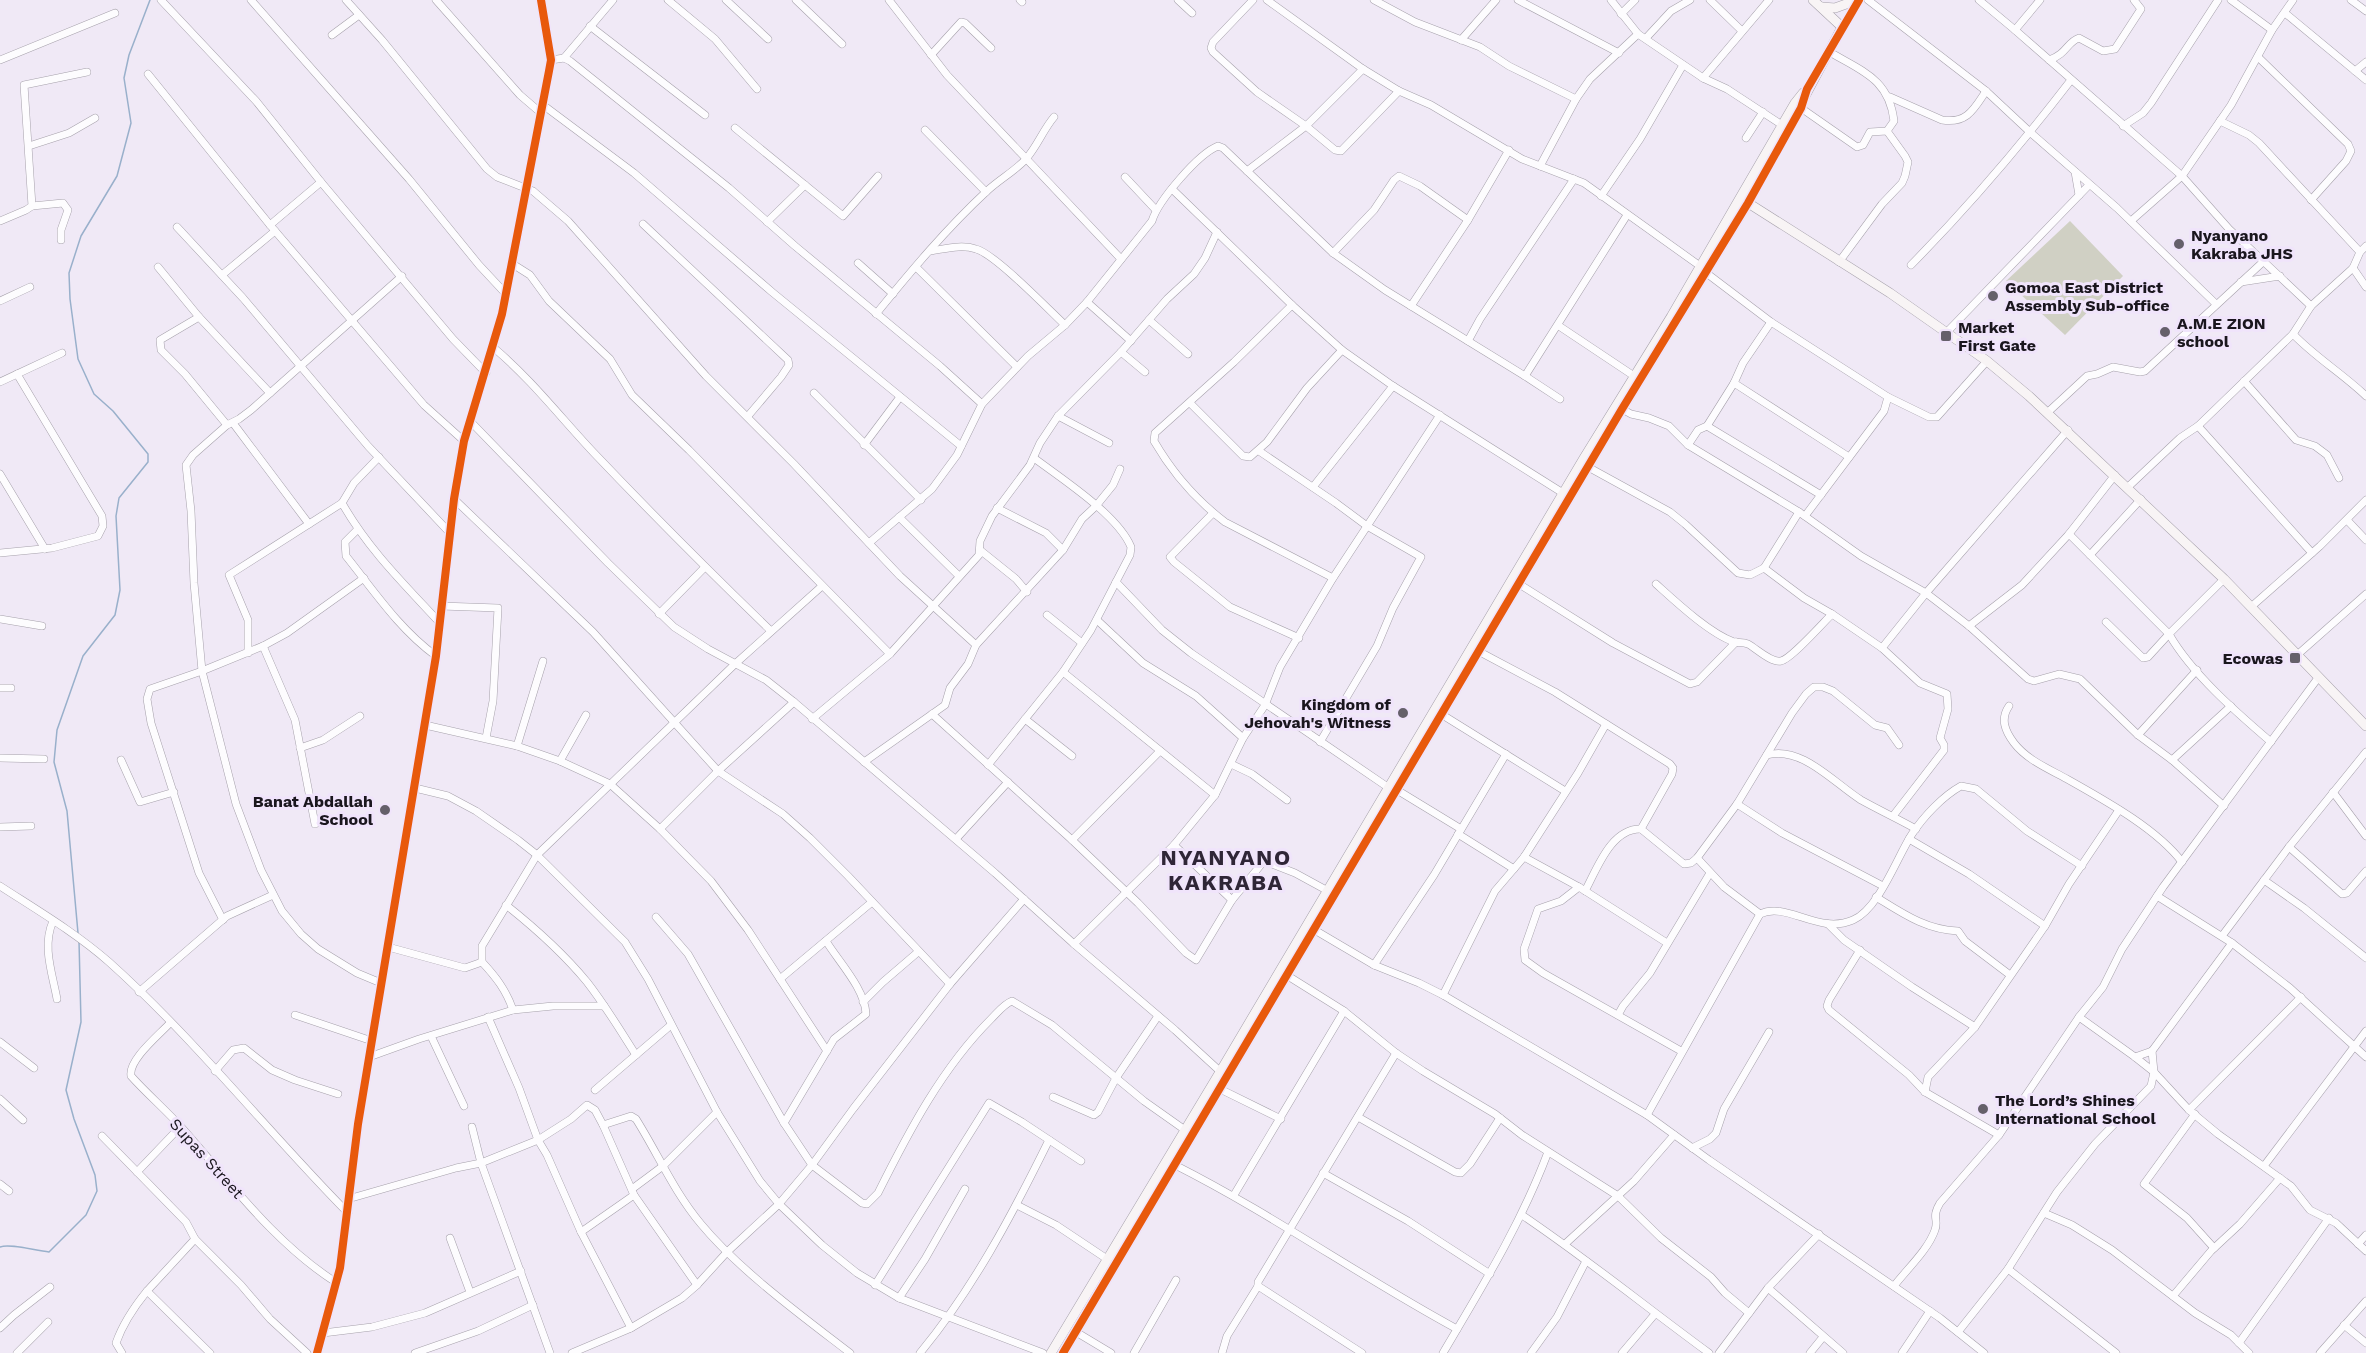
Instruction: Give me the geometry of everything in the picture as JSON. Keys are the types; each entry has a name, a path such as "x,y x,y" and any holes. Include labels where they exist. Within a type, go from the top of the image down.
{"street":[{"path":"161,0 233,75 459,346 486,373"},
{"path":"251,0 389,155 478,266 506,294"},
{"path":"346,0 487,168 497,177 541,197 568,220 690,358 900,576 976,645"},
{"path":"436,0 520,94 541,113"},
{"path":"317,1353 337,1282 348,1214 350,1178 369,1057 436,656 454,499 464,441 494,348 551,60 541,0"},
{"path":"551,60 564,58 613,0"},
{"path":"668,0 715,39 757,89"},
{"path":"726,0 768,39"},
{"path":"796,0 842,44"},
{"path":"890,0 931,55 1121,259"},
{"path":"1178,0 1192,14"},
{"path":"1252,0 1213,42 1211,48 1213,52 1257,92 1306,126 1335,150 1341,151 1400,91"},
{"path":"1267,0 1363,69 1400,91 1431,105 1522,159 1584,183 1703,269 1771,322 1888,397 1929,417 1937,417 1987,361"},
{"path":"1374,0 1415,22 1480,47 1509,66 1576,99"},
{"path":"1461,40 1496,0"},
{"path":"1518,0 1619,53"},
{"path":"1611,0 1638,34 1647,37 1703,78 1727,88 1782,125"},
{"path":"1621,14 1635,0"},
{"path":"1647,37 1671,11 1690,0"},
{"path":"1710,0 1742,31"},
{"path":"1703,78 1769,0"},
{"path":"1813,0 1842,27"},
{"path":"1822,8 1835,8 1858,0"},
{"path":"1051,1353 1185,1130 1224,1075 1288,976 1393,789 1567,495 1588,467 1703,269 1801,108 1807,90 1858,0"},
{"path":"1868,0 1986,91 2131,221 2216,304"},
{"path":"1979,0 2182,176 2229,229 2311,306"},
{"path":"2015,30 2040,0"},
{"path":"2049,60 2063,54 2072,41 2079,38 2103,51 2115,49 2141,9 2134,0"},
{"path":"2123,126 2142,113 2151,103 2218,0"},
{"path":"2231,0 2272,30"},
{"path":"2131,221 2182,176 2231,105 2272,30 2293,0"},
{"path":"2351,0 2366,11"},
{"path":"2285,13 2366,80"},
{"path":"0,60 115,14"},
{"path":"332,35 359,15"},
{"path":"931,55 961,22 965,23 991,48"},
{"path":"590,27 705,114"},
{"path":"1540,166 1576,99 1590,79 1638,34"},
{"path":"1828,51 1866,73 1890,97 1942,120 1958,121 1966,116 1986,91"},
{"path":"2258,57 2348,144 2351,151 2346,162 2311,201"},
{"path":"564,58 729,188 982,404"},
{"path":"2355,71 2366,62"},
{"path":"1601,196 1640,139 1683,65"},
{"path":"1247,171 1306,126 1363,69"},
{"path":"32,206 24,85 87,72"},
{"path":"148,75 272,228 424,405 464,441"},
{"path":"1911,265 1975,198 2031,133 2071,81"},
{"path":"1744,200 1782,125 1795,103 1807,90"},
{"path":"1887,131 1894,120 1890,97"},
{"path":"543,105 634,173 772,292 962,446"},
{"path":"1801,108 1857,147 1863,145 1870,132 1887,131"},
{"path":"1746,138 1763,112"},
{"path":"876,314 945,232 986,192 1026,159 1040,140 1045,127 1054,117"},
{"path":"29,146 69,133 95,118"},
{"path":"2220,121 2249,135 2259,143 2360,252"},
{"path":"735,128 843,216 878,176"},
{"path":"925,130 986,192"},
{"path":"1839,262 1882,204 1902,183 1905,176 1908,162 1887,131"},
{"path":"869,543 921,500 944,474 962,446 982,404 1017,367 1065,325 1152,222 1155,209 1172,189 1206,154 1218,146 1333,253 1411,306 1560,399"},
{"path":"1411,306 1468,220 1509,150"},
{"path":"2075,172 2079,195"},
{"path":"1333,253 1374,210 1399,176 1420,186 1468,220"},
{"path":"1125,177 1155,209"},
{"path":"1467,340 1574,179"},
{"path":"222,275 321,182"},
{"path":"1946,333 2089,184"},
{"path":"767,222 805,185"},
{"path":"1172,189 1342,350 1393,386 1567,495"},
{"path":"1744,200 1890,293 1987,361 2068,430 2141,499 2252,607 2296,656 2366,726"},
{"path":"0,221 32,206 63,203 68,210 61,230 61,240"},
{"path":"1526,376 1628,215"},
{"path":"643,224 788,360 789,365 781,377 748,416"},
{"path":"177,227 301,364 379,457 450,533"},
{"path":"812,719 890,654 979,555 983,533 997,508 1035,458 1040,443 1058,416 1121,352 1167,299 1194,274 1205,258 1217,232"},
{"path":"930,251 962,246 978,249 995,261 1065,325"},
{"path":"2128,487 2180,438 2198,426 2293,334 2311,306 2353,268 2360,252 2366,246"},
{"path":"2047,413 2087,376 2097,375 2113,367 2145,371 2264,261"},
{"path":"511,263 530,275 549,301 610,359 624,384 642,405 890,654"},
{"path":"858,263 892,294"},
{"path":"158,267 199,317 270,393"},
{"path":"916,267 1017,367"},
{"path":"2353,268 2366,287"},
{"path":"1063,1353 1220,1089 1224,1075 1328,891 1441,714 1519,584 1634,376 1703,269"},
{"path":"381,983 357,973 318,949 301,934 282,911 261,870 236,804 202,671 186,465 188,460 270,393 402,276"},
{"path":"2241,282 2280,276"},
{"path":"0,301 30,287"},
{"path":"1086,302 1131,341"},
{"path":"1292,305 1190,403 1155,433 1154,441 1183,482 1213,513 1225,522 1333,578"},
{"path":"199,317 160,340 161,350 230,424 309,524"},
{"path":"1149,320 1188,354"},
{"path":"1688,445 1698,430 1707,426 1734,383 1743,363 1771,322"},
{"path":"1559,326 1634,376"},
{"path":"2293,334 2315,356 2343,375 2366,396"},
{"path":"494,348 520,372 600,459 705,567 771,631"},
{"path":"1190,403 1243,456 1250,458 1259,452 1307,388 1342,350"},
{"path":"1121,352 1145,372"},
{"path":"0,382 62,353"},
{"path":"0,553 45,549 98,536 103,526 102,516 17,374"},
{"path":"2244,381 2291,436 2327,455 2339,478"},
{"path":"1734,383 1849,457"},
{"path":"1313,487 1393,386"},
{"path":"814,393 921,500"},
{"path":"864,445 900,397"},
{"path":"1588,467 1670,512 1738,573 1750,575 1764,568 1802,514 1821,495 1884,411 1888,397"},
{"path":"1622,409 1669,426 1688,445 1802,514 1900,580 1926,593 1969,626 2031,681 2059,674 2080,679 2138,735 2172,760 2224,806"},
{"path":"1074,944 1174,845 1215,795 1243,738 1265,705 1280,668 1333,578 1440,415"},
{"path":"1058,416 1109,443"},
{"path":"470,421 659,614 691,640 766,680 794,702 956,839 1224,1075"},
{"path":"1707,426 1821,495"},
{"path":"2198,426 2312,553"},
{"path":"1882,648 1926,593 2068,430"},
{"path":"1259,452 1367,526 1421,557 1393,608 1377,646 1320,742"},
{"path":"248,652 248,620 229,575 342,502 354,483 379,457"},
{"path":"988,765 1063,672 1097,620 1131,547 1117,526 1096,506 1035,458"},
{"path":"864,762 945,705 950,688 968,664 976,645 1027,592 1063,550 1082,519 1113,485 1120,469"},
{"path":"0,474 45,549"},
{"path":"1969,626 2022,585 2069,534 2115,475"},
{"path":"454,499 593,632 718,771 795,825 848,876 950,984"},
{"path":"2090,555 2141,499"},
{"path":"2252,607 2366,500"},
{"path":"342,502 357,530 378,557 440,622"},
{"path":"997,508 1046,533 1063,550"},
{"path":"1213,513 1170,557 1230,607 1299,638"},
{"path":"899,517 959,576"},
{"path":"2346,520 2366,540"},
{"path":"357,530 347,537 344,547 346,556 400,624 413,638 436,656"},
{"path":"2069,534 2169,634 2174,646 2231,706 2271,742"},
{"path":"980,550 1016,579 1027,592"},
{"path":"659,614 705,567"},
{"path":"1764,568 1804,598 1882,648 1920,683 1942,691 1948,699 1946,722 1940,738 1944,750 1893,816"},
{"path":"222,920 199,873 151,723 147,695 153,687 202,671 263,646 287,633 364,578"},
{"path":"2106,622 2143,658 2148,657 2224,579"},
{"path":"1116,582 1174,640 1265,705 1514,869"},
{"path":"1519,584 1613,644 1690,684 1697,682 1736,642"},
{"path":"1656,584 1688,612 1736,642 1747,644 1775,661 1780,661 1803,644 1832,614"},
{"path":"513,1010 507,993 495,974 482,962 482,946 484,939 537,855 735,664 822,586"},
{"path":"2296,656 2366,594"},
{"path":"441,606 498,608 493,701 486,738"},
{"path":"1047,615 1082,643"},
{"path":"0,619 42,626"},
{"path":"1097,620 1143,663 1196,696 1243,738"},
{"path":"263,646 295,720 315,824"},
{"path":"1478,651 1555,692 1666,761 1673,768 1670,779 1641,829"},
{"path":"517,746 543,661"},
{"path":"2138,735 2197,670"},
{"path":"1063,672 1215,795"},
{"path":"1894,1286 1932,1236 1936,1226 1934,1214 1940,1203 1999,1135 2079,1017 2108,980 2122,950 2157,896 2318,678"},
{"path":"1681,1051 1543,973 1523,956 1528,934 1538,909 1561,901 1582,889 1617,837 1627,830 1641,829 1682,863 1688,864 1697,858 1737,804 1806,694 1814,687 1823,687 1833,691 1875,726 1887,728 1899,745"},
{"path":"0,688 10,688"},
{"path":"660,829 718,771 794,702"},
{"path":"2009,706 2003,714 2003,721 2016,745 2036,762 2120,810 2167,845 2182,862"},
{"path":"2172,760 2231,706"},
{"path":"932,714 1072,840 1186,953 1196,960 1232,900 1264,861 1295,873 1328,891"},
{"path":"1441,714 1564,791"},
{"path":"560,761 586,715"},
{"path":"300,748 323,740 360,716"},
{"path":"1025,719 1072,756"},
{"path":"1443,995 1495,891 1524,857 1564,791 1578,773 1605,724"},
{"path":"425,725 517,746 560,761 610,784 691,859 723,896 748,930 826,1051"},
{"path":"1775,742 1779,751"},
{"path":"1072,840 1160,751"},
{"path":"1767,755 1779,751 1807,761 1863,801 1916,829"},
{"path":"2222,936 2289,847 2366,752"},
{"path":"1374,965 1429,883 1506,754"},
{"path":"0,758 44,759"},
{"path":"121,760 140,802 174,792"},
{"path":"1231,764 1252,774 1287,800"},
{"path":"956,839 1008,782"},
{"path":"1647,1115 1760,914 1773,910 1828,924 1853,920 1863,914 1876,897 1916,829 1961,786 1976,789 2026,831 2082,866"},
{"path":"415,788 448,796 458,801 476,811 537,855 625,942 641,966 717,1112 760,1181 779,1204 842,1263 899,1298 1043,1353"},
{"path":"2333,792 2366,836"},
{"path":"1737,804 1782,833 1883,885"},
{"path":"1925,1092 1928,1077 1975,1027 2045,926 2120,810"},
{"path":"0,826 31,826"},
{"path":"1909,839 1969,874 2045,926"},
{"path":"1174,845 1232,900"},
{"path":"2289,847 2342,894 2347,893 2366,871"},
{"path":"1524,857 1582,889 1667,943"},
{"path":"1697,858 1724,887 1760,914"},
{"path":"1618,1015 1621,1008 1650,973 1710,873"},
{"path":"2264,880 2304,908 2366,958"},
{"path":"0,886 87,944 139,992 171,1023 348,1214"},
{"path":"139,992 222,920 273,895"},
{"path":"2157,896 2232,943 2301,997 2366,1057"},
{"path":"1876,897 1924,924 1960,932 1965,941 2010,975"},
{"path":"572,1353 632,1328 698,1286 727,1252 779,1204 950,984 1024,899"},
{"path":"780,979 872,902"},
{"path":"506,904 567,959 604,1006 636,1055"},
{"path":"656,917 688,954 784,1123 812,1164 862,1203 872,1202 912,1129 949,1069 986,1024 1012,1000 1052,1025 1116,1078 1185,1130"},
{"path":"52,921 46,945 57,999"},
{"path":"1828,924 1837,934 1912,987 1975,1027"},
{"path":"1313,929 1374,965 1443,995 1647,1115 1930,1311 1984,1353"},
{"path":"784,1123 834,1039 866,1014 855,986 826,941"},
{"path":"2135,1057 2152,1051 2232,943"},
{"path":"388,947 462,967 482,962"},
{"path":"1860,950 1829,1000 1827,1006 1833,1014 1909,1075 1925,1092 1999,1135"},
{"path":"863,1002 918,952"},
{"path":"1288,976 1344,1011 1396,1053 1500,1118 1617,1196 1661,1238 1711,1277 1725,1293 1749,1313"},
{"path":"2214,1248 2187,1218 2144,1184 2192,1112 2301,997"},
{"path":"369,1057 513,1010 553,1006 604,1006"},
{"path":"1234,1195 1344,1011"},
{"path":"295,1015 372,1041"},
{"path":"1053,1097 1094,1115 1102,1107 1116,1078 1158,1016"},
{"path":"488,1017 519,1088 538,1140 547,1155 581,1232 632,1328"},
{"path":"2079,1017 2154,1072 2192,1112 2218,1134 2280,1178 2298,1193 2310,1210 2329,1218 2366,1251"},
{"name":"Supas Street","path":"171,1023 133,1062 130,1076 180,1126 257,1214 306,1261 337,1282"},
{"path":"595,1090 671,1025"},
{"path":"1692,1148 1710,1140 1716,1133 1724,1109 1769,1032"},
{"path":"2264,1167 2366,1032"},
{"path":"431,1036 464,1106"},
{"path":"0,1042 33,1068"},
{"path":"215,1071 233,1050 244,1048 272,1070 338,1094"},
{"path":"1958,1332 2007,1269 2057,1192 2095,1144 2151,1086 2154,1072 2152,1051"},
{"path":"1222,1353 1227,1336 1258,1286 1258,1282 1396,1053"},
{"path":"2151,1086 2170,1089"},
{"path":"1220,1089 1281,1119"},
{"path":"0,1099 23,1120"},
{"path":"875,1285 989,1103 1081,1161"},
{"path":"348,1199 481,1163 538,1140 572,1119 587,1105 595,1110 603,1125 633,1192 698,1286"},
{"path":"581,1232 663,1166 717,1112"},
{"path":"603,1125 614,1119 631,1116 636,1119 675,1189 695,1217 727,1252 850,1353"},
{"path":"1358,1117 1455,1172 1461,1173 1470,1164 1500,1118"},
{"path":"137,1172 180,1126"},
{"path":"471,1126 481,1163 550,1353"},
{"path":"1565,1244 1634,1181 1674,1135"},
{"path":"102,1136 186,1222 195,1239 270,1319 307,1353"},
{"path":"920,1353 950,1317 1017,1205 1049,1140"},
{"path":"1443,1353 1522,1215 1548,1152"},
{"path":"1175,1165 1234,1195 1457,1329"},
{"path":"1323,1173 1392,1211 1490,1274"},
{"path":"2173,1296 2214,1248 2240,1224 2280,1178"},
{"path":"0,1184 9,1191"},
{"path":"899,1298 965,1189"},
{"path":"1017,1205 1056,1225 1107,1259"},
{"path":"2044,1213 2072,1225 2112,1250 2202,1317 2221,1328 2249,1353"},
{"path":"1522,1215 1565,1244 1708,1353"},
{"path":"2240,1343 2329,1218"},
{"path":"1719,1353 1768,1288 1819,1234"},
{"path":"2358,1244 2366,1235"},
{"path":"450,1238 470,1292"},
{"path":"122,1353 116,1343 132,1310 195,1239"},
{"path":"1531,1353 1557,1317 1586,1261"},
{"path":"2007,1269 2116,1353"},
{"path":"323,1333 372,1327 424,1313 521,1271"},
{"path":"1134,1353 1176,1280"},
{"path":"1258,1286 1362,1353"},
{"path":"0,1328 50,1287"},
{"path":"1768,1288 1843,1353"},
{"path":"147,1291 210,1353"},
{"path":"2320,1353 2366,1301"},
{"path":"415,1353 478,1331 532,1305"},
{"path":"1902,1353 1930,1311"},
{"path":"1622,1353 1655,1314"},
{"path":"17,1353 48,1322"},
{"path":"2344,1325 2366,1343"},
{"path":"1076,1332 1111,1353"},
{"path":"1810,1353 1823,1337"}],"shaded area":[{"path":"2070,221 2123,276 2065,335 2006,281"}],"waterway":[{"path":"78,933 67,811 54,762 57,730 83,656 115,615 120,590 116,516 119,498 148,462 148,454 113,411 94,394 78,359 69,273 81,236 117,176 131,123 124,78 129,55 150,0"},
{"path":"0,1247 49,1252 86,1215 97,1191 95,1175 66,1090 81,1022 79,941"}],"cycle path":[{"path":"317,1353 340,1268 358,1124 436,656 454,499 464,441 502,314 551,60 541,0"},
{"path":"1063,1353 1622,409 1748,203 1801,108 1807,89 1859,0"}],"place":[{"name":"Nyanyano Kakraba JHS","path":"2179,244"},
{"name":"Gomoa East District Assembly Sub-office","path":"1993,296"},
{"name":"A.M.E ZION school","path":"2165,332"},
{"name":"Market First Gate","path":"1946,336"},
{"name":"Ecowas","path":"2295,658"},
{"name":"Kingdom of Jehovah's Witness","path":"1403,713"},
{"name":"Banat Abdallah School","path":"385,810"},
{"name":"The Lord’s Shines International School","path":"1983,1109"}],"district":[{"name":"NYANYANO KAKRABA","path":"1226,870"}]}
